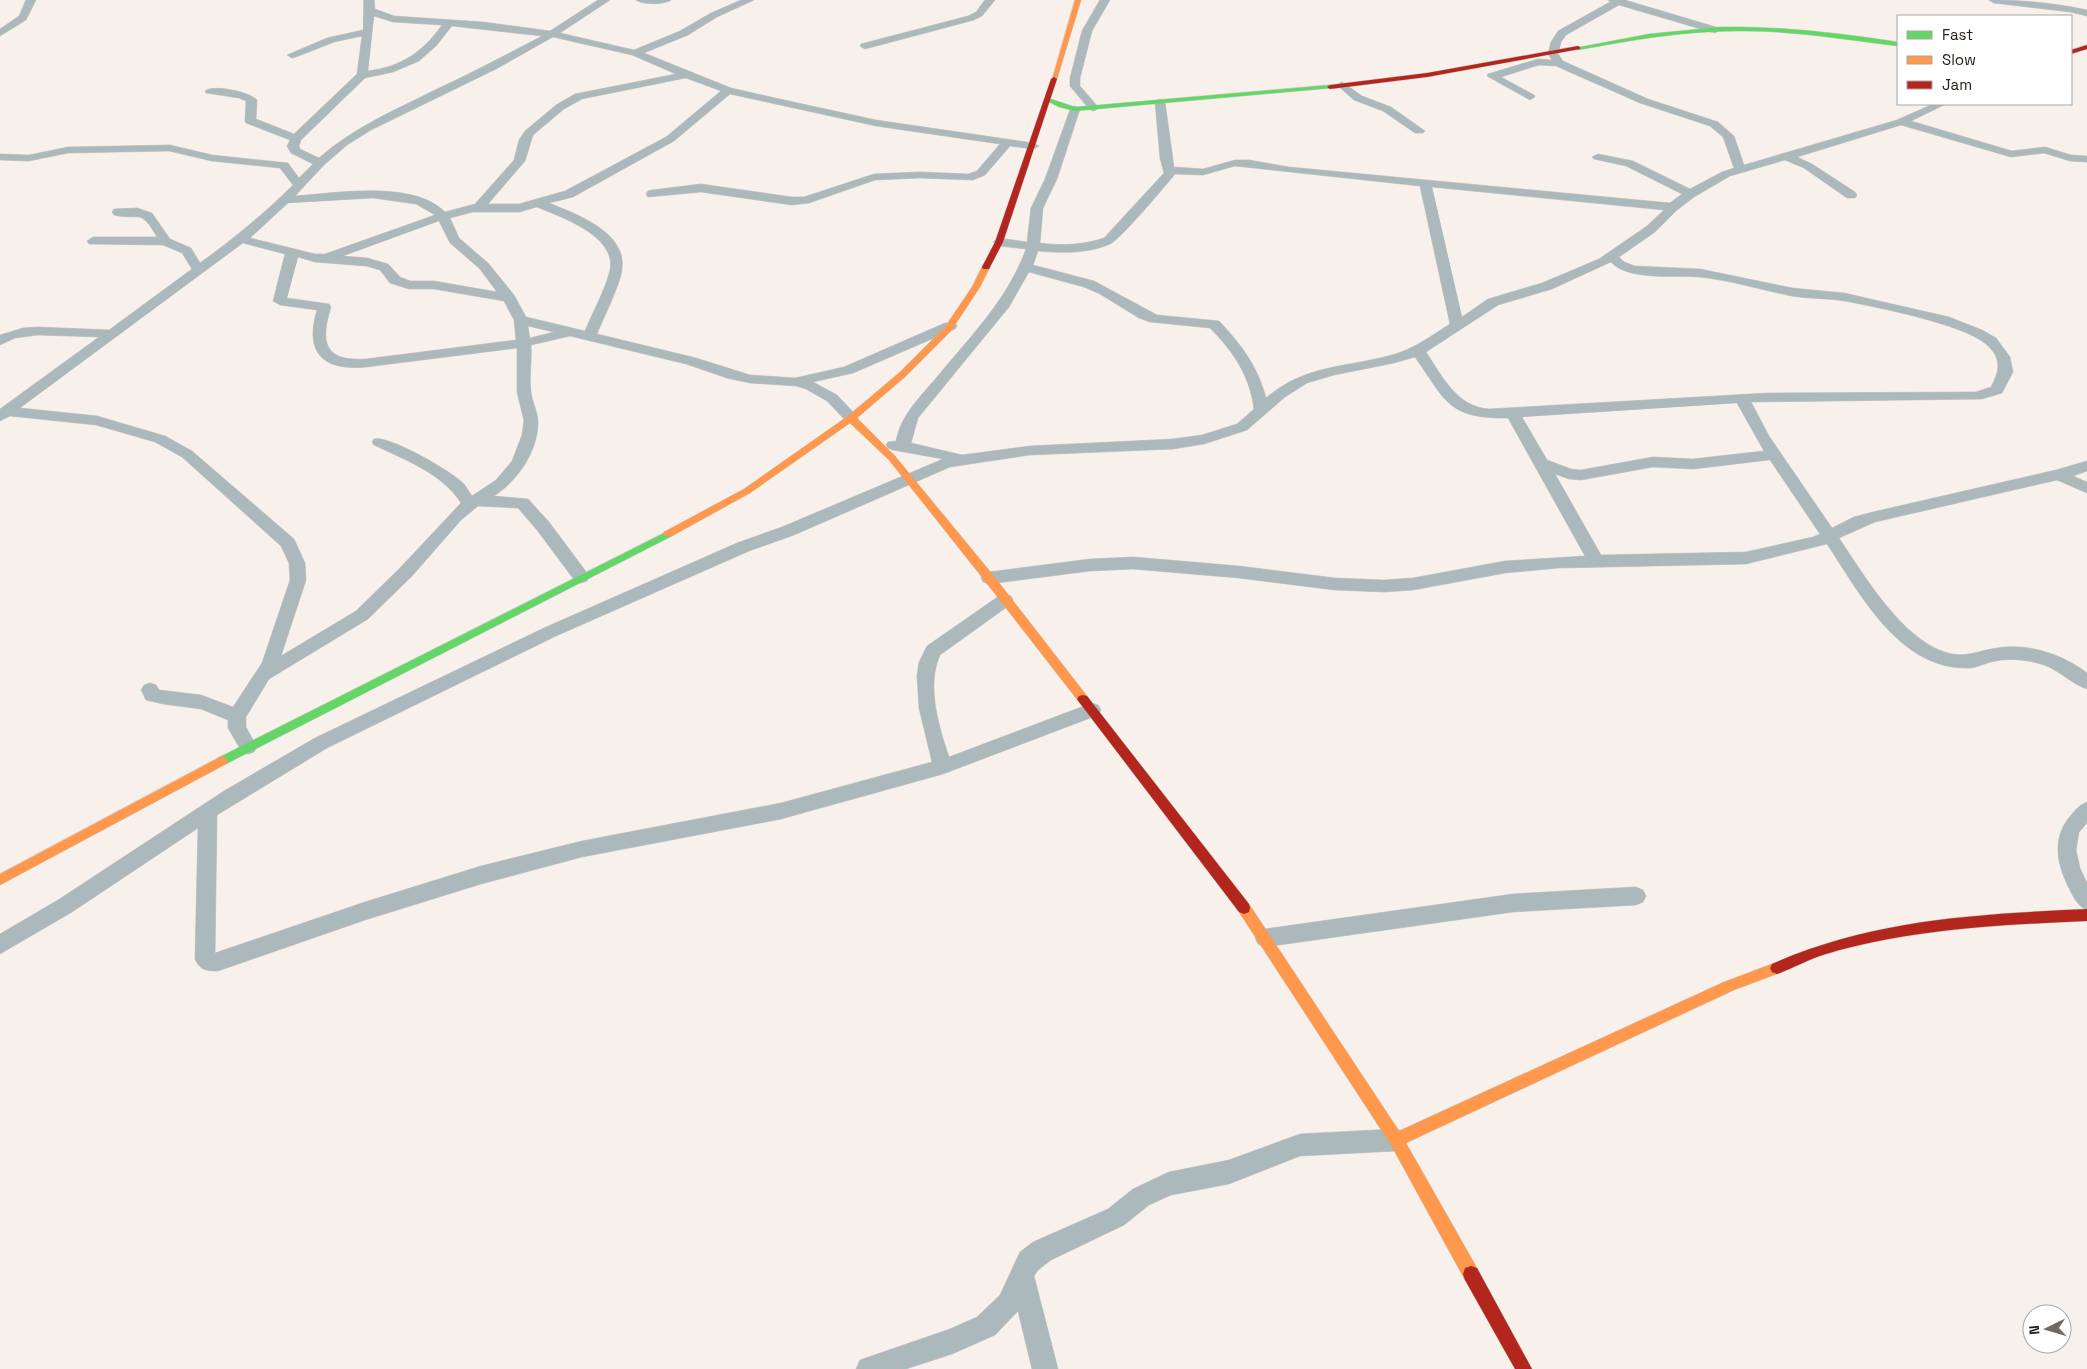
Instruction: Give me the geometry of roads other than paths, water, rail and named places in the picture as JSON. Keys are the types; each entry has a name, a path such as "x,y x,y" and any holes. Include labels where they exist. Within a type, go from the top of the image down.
{"street":[{"path":"0,33 23,18 31,0"},
{"path":"4,413 241,239 343,143 367,128 492,67 552,34 606,0"},
{"path":"642,0 666,0"},
{"path":"635,53 684,34 714,15 749,0"},
{"path":"865,46 971,18 979,14 990,0"},
{"path":"0,880 248,746 634,552 747,491 851,418 903,374 950,326 976,287 999,242 1033,146 1078,0"},
{"path":"1094,108 1075,86 1075,78 1086,31 1102,8 1105,0"},
{"path":"1600,0 1601,12"},
{"path":"1556,59 1556,42 1562,33 1601,12 1616,0 1715,30"},
{"path":"1994,0 2087,12"},
{"path":"370,5 379,15 393,19 552,34 635,53 728,90 876,123 966,138 1033,146"},
{"path":"362,75 370,5"},
{"path":"320,163 295,151 293,146 296,139 362,75 386,72 420,55 429,48 450,23"},
{"path":"1530,97 1492,76 1538,62 1646,37 1715,30 1802,32 1897,44"},
{"path":"292,55 331,40 367,32"},
{"path":"2072,52 2087,47"},
{"path":"1048,100 1061,106 1075,109 1094,108 1342,85 1556,59 1644,101 1714,124 1728,136 1740,170"},
{"path":"479,207 519,161 529,133 568,102 579,96 688,75"},
{"path":"1342,85 1358,98 1387,109 1419,131"},
{"path":"326,258 442,216 479,207 512,208 569,194 670,139 728,90"},
{"path":"210,91 242,95 252,100 250,120 296,139"},
{"path":"999,242 1056,249 1092,246 1108,241 1168,178 1171,170 1166,158 1160,102"},
{"path":"0,946 277,768 550,632 743,547 788,531 946,463 972,456 1188,442 1242,427 1280,394 1302,380 1332,371 1394,359 1418,351 1493,302 1547,286 1612,256 1651,230 1673,207 1690,194 1726,174 1901,122 1939,105"},
{"path":"903,446 911,417 1004,304 1026,267 1033,247 1037,208 1051,179 1075,109"},
{"path":"1901,122 2011,154 2046,150 2070,158 2087,159"},
{"path":"652,194 701,188 792,202 805,200 874,177 919,175 968,178 981,173 1008,142"},
{"path":"0,157 29,158 68,150 170,148 181,152 218,158 284,165 294,175 299,185"},
{"path":"1786,156 1808,166 1851,195"},
{"path":"1598,157 1629,163 1690,194"},
{"path":"1171,170 1203,172 1235,163 1249,163 1289,170 1673,207"},
{"path":"1424,183 1457,326"},
{"path":"265,674 362,614 406,572 456,516 501,484 518,462 529,435 531,421 524,392 524,343 521,320 509,298 484,266 454,240 436,208 420,201 373,194 284,200"},
{"path":"538,203 592,227 612,249 616,258 616,270 589,337"},
{"path":"118,212 140,211 150,216 165,241"},
{"path":"241,239 316,258 367,262 384,267 395,280 409,285 434,285 509,298"},
{"path":"93,241 165,241 187,251 199,271"},
{"path":"292,252 280,301 324,307 318,342 324,354 333,360 350,365 524,343 570,332"},
{"path":"1418,351 1454,402 1473,411 1513,413 1741,398 1977,396 1997,390 2006,372 2004,360 1991,341 1977,333 1944,320 1844,297 1792,292 1700,273 1633,270 1620,265 1612,256"},
{"path":"1026,267 1089,284 1105,291 1144,315 1155,319 1214,324 1229,339 1247,364 1257,388 1260,412"},
{"path":"521,320 691,361 750,379 796,382 817,389 832,398 878,444 909,479 989,578 1251,917 1396,1140 1524,1369"},
{"path":"796,382 848,370 950,326"},
{"path":"0,341 11,334 28,331 112,334"},
{"path":"1741,398 1775,455 1830,536 1891,623 1905,636 1924,648 1952,660 1964,662 1975,661 1997,654 2031,655 2046,658 2062,664 2087,682"},
{"path":"4,413 96,421 160,439 187,454 288,543 297,563 298,580 265,674 237,716 237,728 248,746"},
{"path":"1513,413 1597,562"},
{"path":"379,442 426,464 458,487 467,501 523,503 582,577"},
{"path":"878,444 903,446 960,459"},
{"path":"1543,464 1569,474 1581,475 1653,462 1693,464 1775,455"},
{"path":"989,578 1090,565 1133,564 1239,572 1335,584 1384,586 1430,582 1504,567 1559,562 1746,558 1804,546 1873,517 2058,475 2087,466"},
{"path":"2058,475 2087,488"},
{"path":"943,767 928,708 926,667 930,656 933,651 1006,600"},
{"path":"150,690 152,695 158,698 194,700 208,703 237,716"},
{"path":"208,811 205,959 208,962 218,962 365,911 481,875 582,849 781,811 943,767 1092,710"},
{"path":"2087,810 2070,830 2066,850 2072,874 2087,901"},
{"path":"1265,938 1513,903 1636,896"},
{"path":"869,1369 952,1341 986,1326 1009,1304 1029,1261 1042,1251 1116,1217 1141,1198 1169,1184 1229,1172 1300,1145 1396,1140 1729,986 1833,946 1912,928 2000,919 2087,915"},
{"path":"1022,1275 1045,1369"}]}
